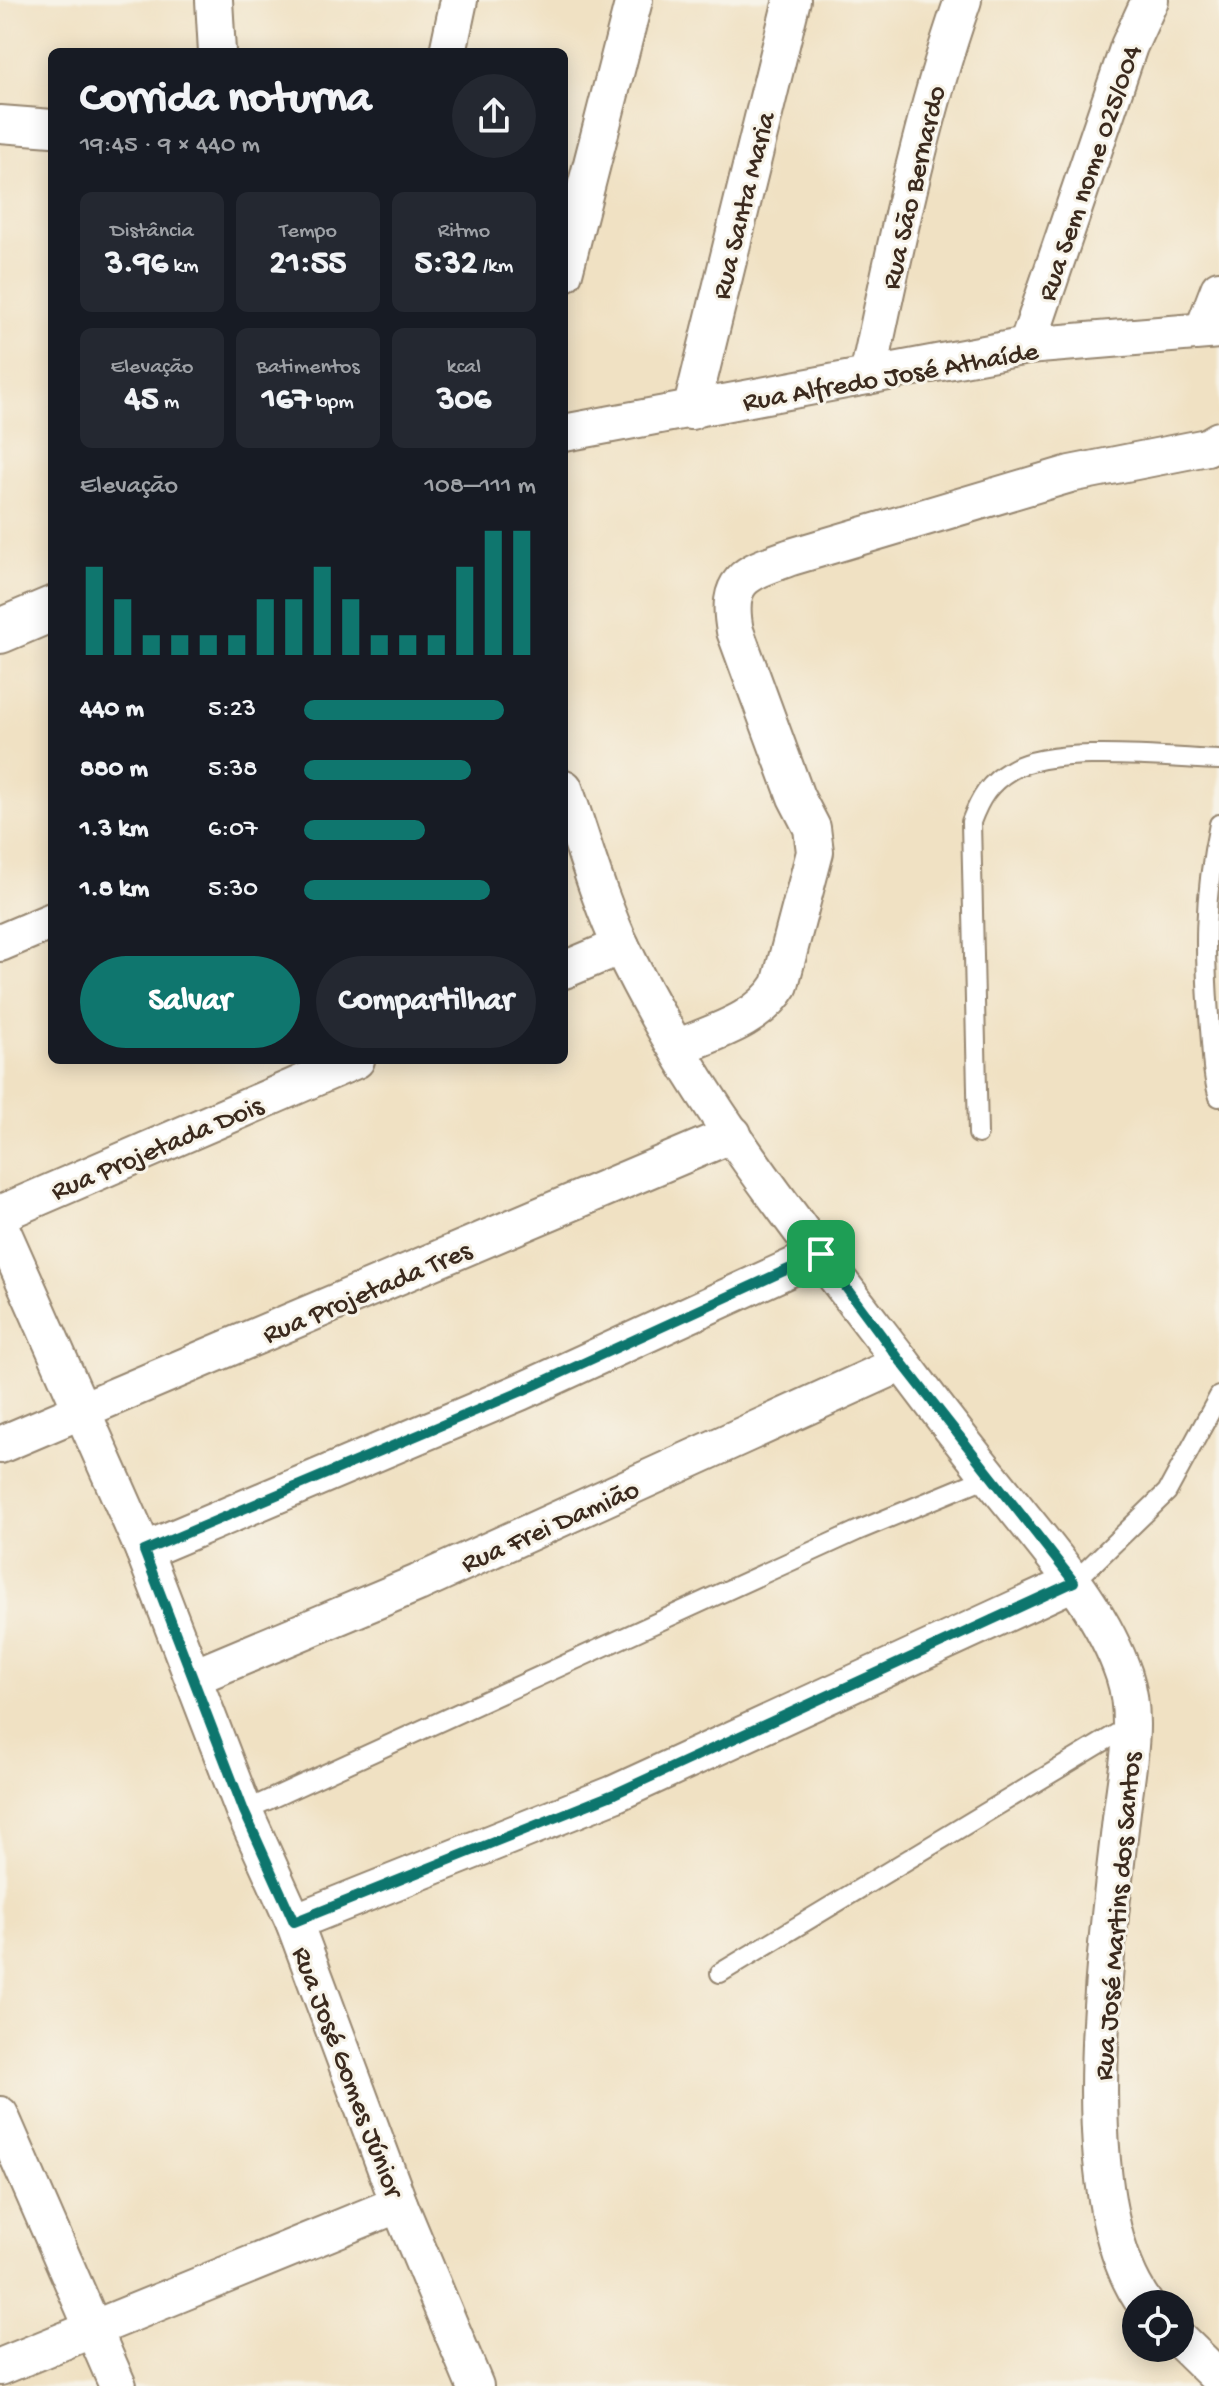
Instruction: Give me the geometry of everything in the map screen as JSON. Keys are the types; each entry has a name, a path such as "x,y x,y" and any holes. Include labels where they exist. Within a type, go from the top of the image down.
{"street":[{"path":"214,0 217,48"},
{"path":"449,48 459,0"},
{"path":"568,257 634,0"},
{"name":"Rua Santa Maria","path":"691,411 792,0"},
{"name":"Rua São Bernardo","path":"868,376 911,170 937,74 963,0"},
{"name":"Rua Sem nome 025/004","path":"1027,346 1129,46 1150,0"},
{"path":"0,124 48,128"},
{"path":"1211,331 1219,289"},
{"name":"Rua Alfredo José Athaíde","path":"568,432 1027,346 1211,331"},
{"path":"677,1048 752,1016 770,1001 780,985 815,852 812,828 796,797 735,631 730,605 736,585 752,571 791,557 1070,474 1195,450 1219,440"},
{"path":"0,631 48,611"},
{"name":"Rua José Martins dos Santos","path":"568,799 621,946 677,1048 733,1134 902,1363 1074,1582 1110,1642 1125,1677 1131,1725 1102,1991 1099,2111 1106,2193 1119,2248 1138,2290"},
{"path":"0,943 48,923"},
{"path":"568,968 621,946"},
{"name":"Rua Projetada Dois","path":"0,1214 347,1064"},
{"name":"Rua Projetada Tres","path":"0,1445 733,1134"},
{"name":"Rua José Gomes Júnior","path":"0,1226 144,1551 244,1811 294,1922 399,2204 475,2386"},
{"path":"144,1551 520,1392 821,1254"},
{"name":"Rua Frei Damião","path":"194,1677 571,1515 902,1363"},
{"path":"294,1922 614,1794 1074,1582"},
{"path":"0,2115 118,2386"},
{"path":"0,2367 399,2204"},
{"path":"1194,2354 1219,2378"}],"lane":[{"path":"978,1134 971,822 980,796 1014,768 1041,759 1083,756 1219,760"},
{"path":"1219,824 1206,885 1204,929 1207,995 1219,1097"},
{"path":"1074,1582 1167,1492 1219,1396"},
{"path":"244,1811 857,1531 990,1476"},
{"path":"720,1973 1131,1725"}],"route":[{"path":"821,1254 902,1363 1074,1582 614,1794 294,1922 244,1811 144,1551 520,1392 821,1254"}]}
